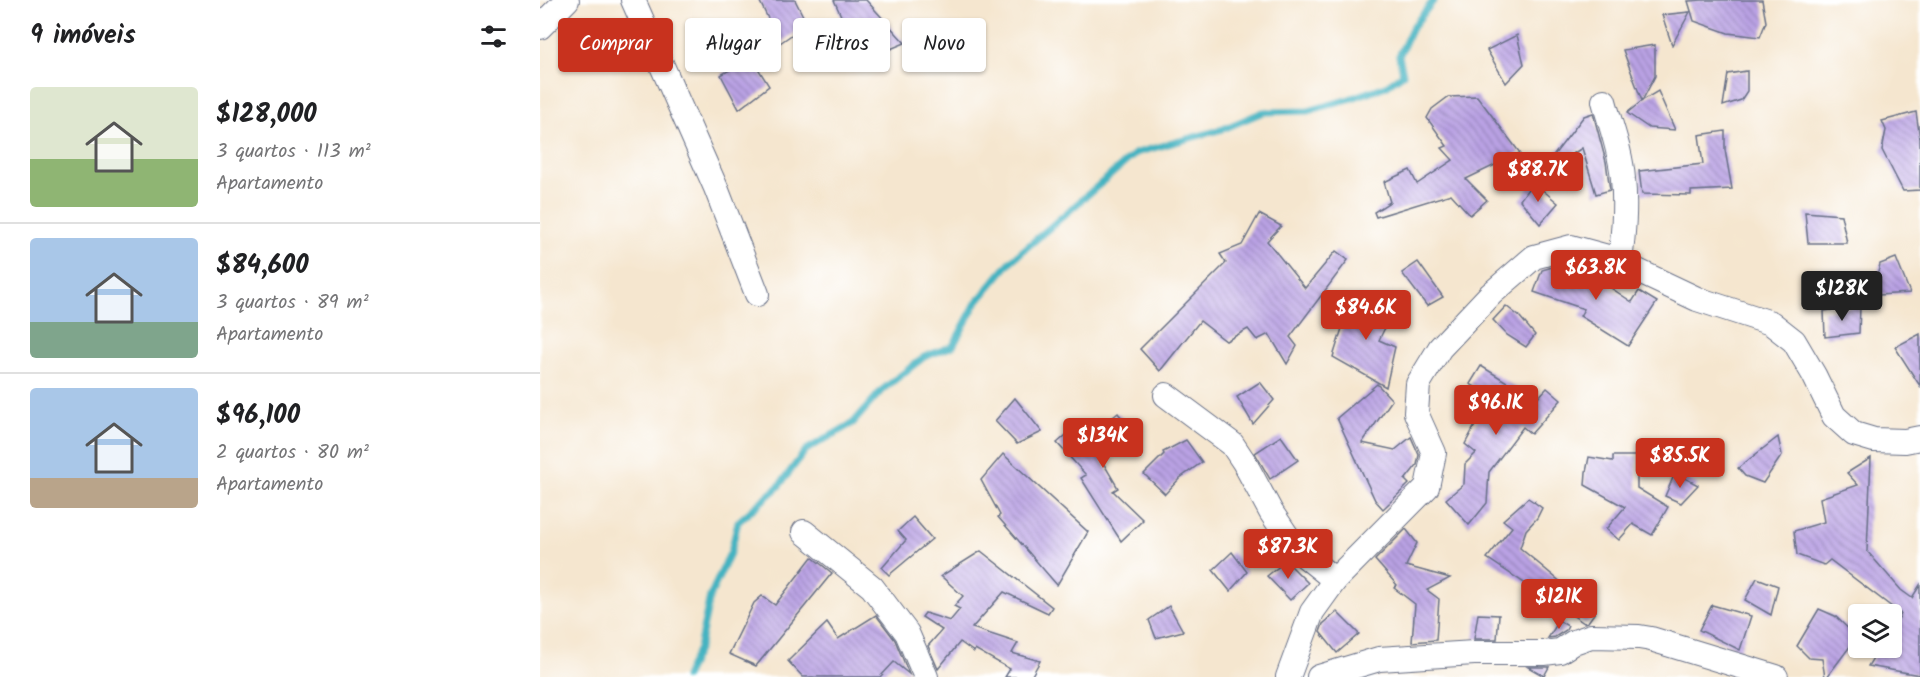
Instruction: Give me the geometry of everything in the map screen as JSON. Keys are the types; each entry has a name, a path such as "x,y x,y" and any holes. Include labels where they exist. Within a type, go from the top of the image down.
{"street":[{"path":"540,27 567,0"},
{"path":"633,0 716,188 757,294"},
{"path":"1604,101 1617,144 1623,178 1624,218 1620,263"},
{"path":"1288,677 1312,612 1335,580 1427,487 1434,453 1416,413 1418,384 1440,348 1491,294 1534,257 1571,247 1608,256 1697,299 1771,323 1794,341 1834,416 1854,434 1874,440 1905,441 1920,438"},
{"path":"1166,395 1232,444 1271,513 1295,548 1335,580"},
{"path":"804,531 872,587 907,633 926,677"},
{"path":"1319,677 1379,659 1560,651 1574,642 1591,636 1651,639 1745,673 1776,677"}],"building":[{"path":"759,0 795,0 804,18 793,18 793,34 781,42 781,18 768,18"},
{"path":"834,0 866,0 882,18 842,18"},
{"path":"1762,0 1766,22 1760,37 1728,33 1694,21 1688,1"},
{"path":"1690,12 1672,45 1662,15"},
{"path":"890,26 902,40 902,44 890,49"},
{"path":"1517,35 1524,64 1506,83 1487,50"},
{"path":"1655,45 1655,76 1642,101 1623,50"},
{"path":"1747,71 1747,91 1741,100 1723,106 1728,74"},
{"path":"726,72 760,72 769,86 739,109 721,75"},
{"path":"1658,91 1675,130 1649,128 1627,113"},
{"path":"1477,96 1520,153 1466,179 1487,200 1470,215 1451,194 1376,217 1374,212 1390,202 1384,182 1410,170 1417,184 1453,160 1442,148 1447,146 1427,118 1432,109 1448,97"},
{"path":"1916,112 1920,139 1920,190 1903,191 1882,150 1886,130 1882,121"},
{"path":"1593,113 1606,162 1610,190 1596,194 1582,148 1543,173 1541,172 1584,116"},
{"path":"1725,131 1725,150 1732,189 1691,191 1691,195 1642,194 1639,171 1703,164 1699,135"},
{"path":"1533,182 1558,203 1540,224 1520,200"},
{"path":"1805,212 1841,215 1847,243 1808,243"},
{"path":"1259,214 1281,226 1267,241 1305,288 1336,251 1348,260 1290,337 1297,346 1287,364 1269,334 1257,340 1248,329 1226,341 1200,321 1160,371 1140,349 1226,263 1220,254 1242,245"},
{"path":"1896,258 1910,293 1878,295 1876,281 1880,264"},
{"path":"1418,262 1443,297 1427,306 1402,273"},
{"path":"1563,264 1587,272 1632,302 1639,291 1657,302 1628,346 1580,316 1584,309 1534,292 1542,270"},
{"path":"1360,296 1393,311 1379,340 1395,347 1386,387 1333,357 1344,322"},
{"path":"1506,306 1520,317 1535,335 1526,347 1507,335 1493,320"},
{"path":"1860,306 1859,333 1825,337 1824,311"},
{"path":"1920,334 1920,386 1895,347"},
{"path":"1481,366 1536,400 1547,388 1561,400 1531,434 1523,427 1489,472 1487,503 1469,525 1446,499 1464,484 1465,464 1476,453 1465,444 1491,396 1470,384"},
{"path":"1260,382 1274,400 1253,424 1237,397"},
{"path":"1377,384 1392,400 1362,443 1395,450 1411,437 1419,455 1417,465 1405,480 1409,484 1383,509 1375,500 1337,418"},
{"path":"1015,398 1042,432 1017,444 995,421"},
{"path":"1118,413 1135,435 1102,461 1118,488 1113,491 1143,520 1121,541 1081,478 1086,475 1057,443 1080,423 1091,435"},
{"path":"1281,436 1298,460 1270,479 1255,453"},
{"path":"1778,437 1782,455 1763,483 1745,476 1738,468"},
{"path":"1186,440 1202,462 1180,478 1165,494 1144,474 1164,454 1163,452"},
{"path":"1003,454 1088,532 1057,585 998,517 1000,515 981,480"},
{"path":"1613,456 1637,456 1637,488 1668,507 1652,535 1633,524 1619,540 1606,529 1625,507 1585,485 1586,472 1589,457 1613,461"},
{"path":"1871,458 1867,551 1901,590 1912,598 1920,585 1920,675 1868,666 1873,658 1902,658 1902,604 1888,604 1830,560 1824,565 1797,555 1794,531 1824,522 1820,498 1858,485 1847,473"},
{"path":"1675,473 1698,485 1681,503 1665,496"},
{"path":"1528,498 1542,508 1537,518 1526,530 1520,548 1569,589 1568,591 1596,611 1588,622 1584,623 1487,558 1512,527 1503,520"},
{"path":"913,517 932,539 889,575 882,568 906,540 898,531"},
{"path":"1406,529 1417,543 1406,566 1450,578 1427,590 1439,599 1436,640 1412,642 1415,604 1394,588 1397,585 1375,560"},
{"path":"981,551 1052,607 1048,613 1004,592 972,628 1018,643 1012,653 1040,661 1031,677 1005,677 1010,669 975,649 974,652 960,642 938,669 928,646 942,630 922,617 925,613 950,621 960,609 954,606 963,596 941,576"},
{"path":"1232,552 1247,572 1230,591 1213,570"},
{"path":"812,557 832,573 756,666 729,654 754,603 762,596 775,605"},
{"path":"1286,561 1308,583 1290,600 1267,576"},
{"path":"1757,578 1778,586 1771,615 1745,600"},
{"path":"1712,605 1751,616 1740,650 1699,630"},
{"path":"1169,606 1183,631 1156,638 1149,620"},
{"path":"1819,609 1835,616 1848,628 1848,649 1827,677 1825,677 1822,659 1809,658 1797,646"},
{"path":"1337,612 1359,634 1337,653 1320,632 1323,624"},
{"path":"1478,614 1499,615 1497,639 1474,639"},
{"path":"876,615 895,640 909,674 894,662 880,677 803,677 788,661 827,623 838,639"},
{"path":"1559,621 1568,626 1566,630 1555,637 1548,638"},
{"path":"1528,667 1549,667 1544,676"}],"waterway":[{"path":"685,677 699,648 710,596 731,551 738,522 779,486 806,450 853,423 882,390 924,357 953,346 976,303 1011,261 1136,153 1223,129 1263,112 1308,111 1386,86 1403,74 1399,56 1412,28 1434,0"}]}
